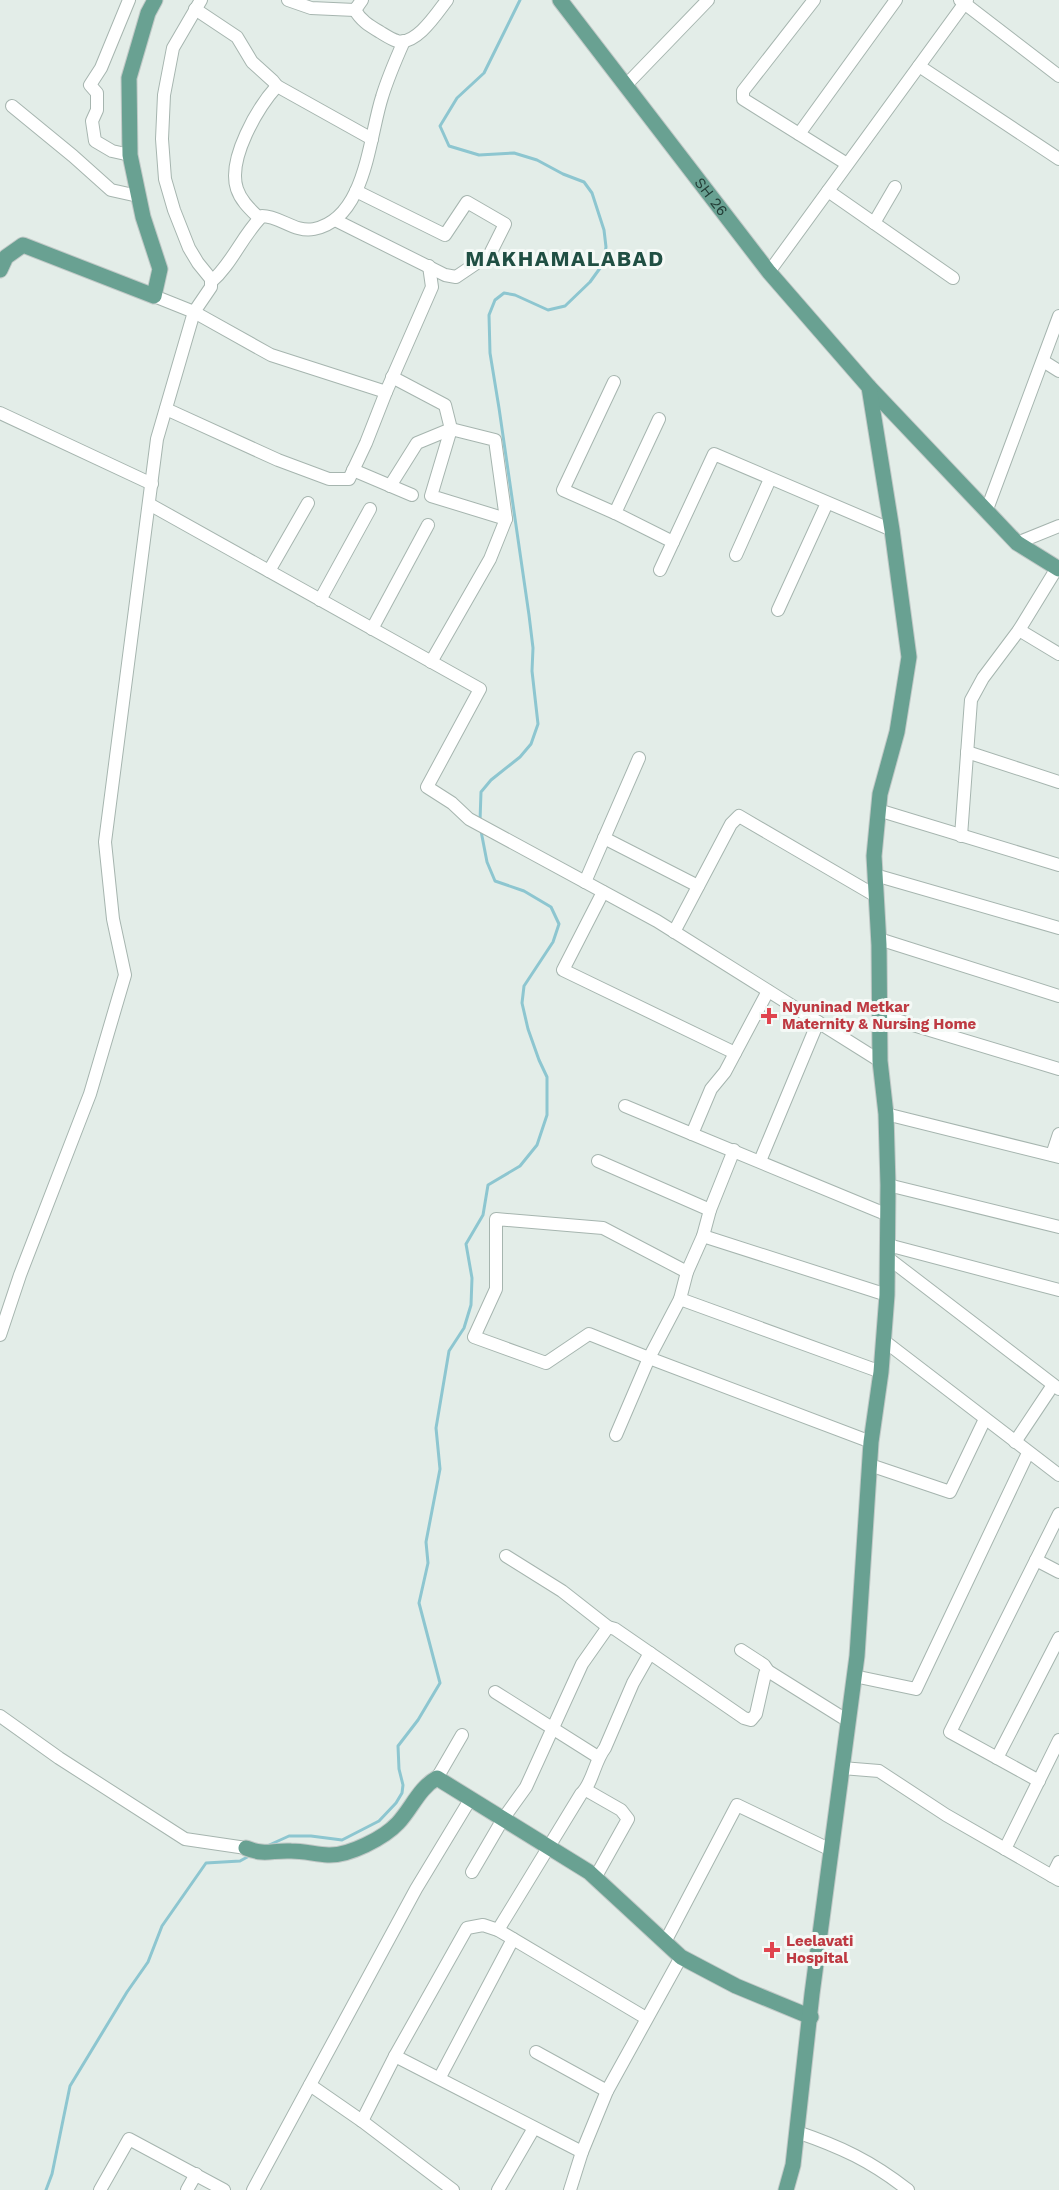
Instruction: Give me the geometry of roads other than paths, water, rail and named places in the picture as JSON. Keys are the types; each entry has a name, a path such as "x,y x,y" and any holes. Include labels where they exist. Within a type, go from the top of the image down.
{"main road":[{"path":"2,261 23,245 154,296 160,269 143,217 130,155 129,78 148,13 155,0"},
{"name":"SH 26","path":"560,0 769,272 869,387 1017,543 1058,568"},
{"path":"786,2190 793,2165 812,1994 854,1676 871,1442 881,1372 887,1295 886,1114 880,1061 879,939 874,855 880,794 897,732 909,657 869,387"},
{"path":"252,1851 297,1851 329,1855 346,1852 371,1842 397,1824 426,1784 437,1778 595,1878 681,1957 736,1986 811,2017"}],"street":[{"path":"129,0 101,68 90,84 97,93 97,110 92,121 94,141 112,151 130,155"},
{"path":"288,0 311,8 358,5 360,18 398,41 409,40 419,33 447,0"},
{"path":"626,85 708,0"},
{"path":"814,0 743,91 743,99 847,164"},
{"path":"799,134 896,0"},
{"path":"769,272 964,1 1059,76"},
{"path":"0,1335 20,1275 90,1094 125,975 113,919 105,842 157,439 194,312 211,287 211,279 189,248 174,210 165,179 162,139 164,95 173,48 198,4 237,37 252,62 277,86 372,139"},
{"path":"211,282 221,273 246,234 262,216 271,216 305,231 327,225 335,220 352,199 367,163 381,98 404,41"},
{"path":"919,66 1059,159"},
{"path":"259,218 242,201 236,187 235,174 246,132 263,102 277,86"},
{"path":"12,106 111,190 138,196"},
{"path":"874,223 895,187"},
{"path":"828,190 953,278"},
{"path":"335,220 444,275 456,277 483,261 490,254 506,224 467,202 445,235 356,191"},
{"path":"166,409 278,460 329,479 350,479 432,287 429,266"},
{"path":"154,296 194,312 271,356 386,392"},
{"path":"986,512 1059,316"},
{"path":"1043,361 1059,371"},
{"path":"393,377 445,405 451,429 431,496 506,519"},
{"path":"614,382 563,490 673,542"},
{"path":"0,413 152,484"},
{"path":"615,513 659,419"},
{"path":"390,486 417,443 451,429 495,440 506,519 490,559 431,662"},
{"path":"660,570 714,454 892,530"},
{"path":"353,470 412,495"},
{"path":"736,555 770,478"},
{"path":"269,571 308,503"},
{"path":"777,610 827,503"},
{"path":"149,504 480,689 427,787 452,803 469,819 674,932 880,1061"},
{"path":"320,600 370,509"},
{"path":"372,629 428,525"},
{"path":"1017,543 1059,526"},
{"path":"961,836 971,700 983,678 1019,630 1058,568"},
{"path":"1019,630 1059,654"},
{"path":"967,752 1059,782"},
{"path":"585,882 639,758"},
{"path":"878,810 1059,865"},
{"path":"674,932 731,824 739,816 876,896"},
{"path":"604,837 698,886"},
{"path":"875,875 1059,928"},
{"path":"603,892 563,970 735,1053"},
{"path":"879,939 1059,996"},
{"path":"692,1134 711,1089 725,1072 768,991"},
{"path":"880,1015 1059,1069"},
{"path":"760,1161 818,1022"},
{"path":"625,1106 888,1215"},
{"path":"886,1114 1055,1156 1059,1134"},
{"path":"616,1435 649,1358 680,1299 687,1272 703,1236 710,1210 734,1150"},
{"path":"598,1161 710,1210"},
{"path":"888,1185 1059,1227"},
{"path":"687,1272 603,1228 496,1219 496,1289 474,1337 546,1363 589,1334 871,1442"},
{"path":"703,1236 887,1295"},
{"path":"888,1252 1059,1290"},
{"path":"888,1252 1056,1387 1015,1442"},
{"path":"680,1299 881,1372"},
{"path":"883,1340 1059,1475"},
{"path":"870,1465 950,1492 985,1419"},
{"path":"854,1676 916,1689 1029,1453"},
{"path":"1039,1780 950,1732 1059,1514"},
{"path":"506,1556 562,1591 608,1627 615,1629 744,1718 752,1720 756,1714 765,1674 768,1671"},
{"path":"1036,1560 1059,1572"},
{"path":"472,1872 503,1819 526,1787 549,1741 552,1729 582,1664 608,1627"},
{"path":"998,1758 1059,1638"},
{"path":"741,1650 764,1665 768,1671 848,1721"},
{"path":"498,1930 547,1847 581,1794 586,1790 598,1757 650,1653"},
{"path":"495,1692 598,1757"},
{"path":"0,1716 58,1758 185,1839 252,1851"},
{"path":"437,1778 462,1735"},
{"path":"1005,1849 1059,1740"},
{"path":"842,1768 879,1771 946,1815 1055,1878 1059,1862"},
{"path":"586,1790 621,1810 628,1819 595,1878"},
{"path":"253,2190 416,1889 470,1798"},
{"path":"665,1942 737,1805 831,1850"},
{"path":"362,2121 467,1928 483,1925 498,1930 646,2018"},
{"path":"440,2077 513,1940"},
{"path":"570,2190 582,2152 607,2091 681,1957"},
{"path":"536,2052 607,2091"},
{"path":"396,2056 582,2152"},
{"path":"310,2085 453,2190"},
{"path":"498,2190 534,2128"},
{"path":"797,2132 840,2147 886,2173 907,2190"},
{"path":"100,2190 129,2139 224,2190"},
{"path":"187,2190 196,2174"}],"waterway":[{"path":"480,821 481,792 531,744 538,724 532,671 533,648 490,353 489,315 495,300 504,293 515,295 548,310 565,306 590,282 603,264 606,247 604,230 592,193 584,182 537,160 514,153 479,155 449,146 440,126 457,98 484,73 520,0"},
{"path":"267,1846 289,1836 342,1840 379,1821 402,1793 398,1746 418,1720 440,1683 419,1603 428,1563 426,1542 440,1469 436,1428 449,1351 464,1328 471,1305 472,1278 466,1244 483,1215 488,1185 520,1166 537,1145 547,1115 547,1077 528,1029 522,1003 524,986 553,942 559,924 551,907 524,891 495,881 487,862 481,831"},
{"path":"46,2190 52,2174 70,2086 127,1992 148,1962 162,1926 206,1863 240,1861 251,1855"}],"place":[{"name":"Nyuninad Metkar Maternity & Nursing Home","path":"769,1016"},
{"name":"Leelavati Hospital","path":"772,1950"}],"district":[{"name":"MAKHAMALABAD","path":"565,258"}]}
